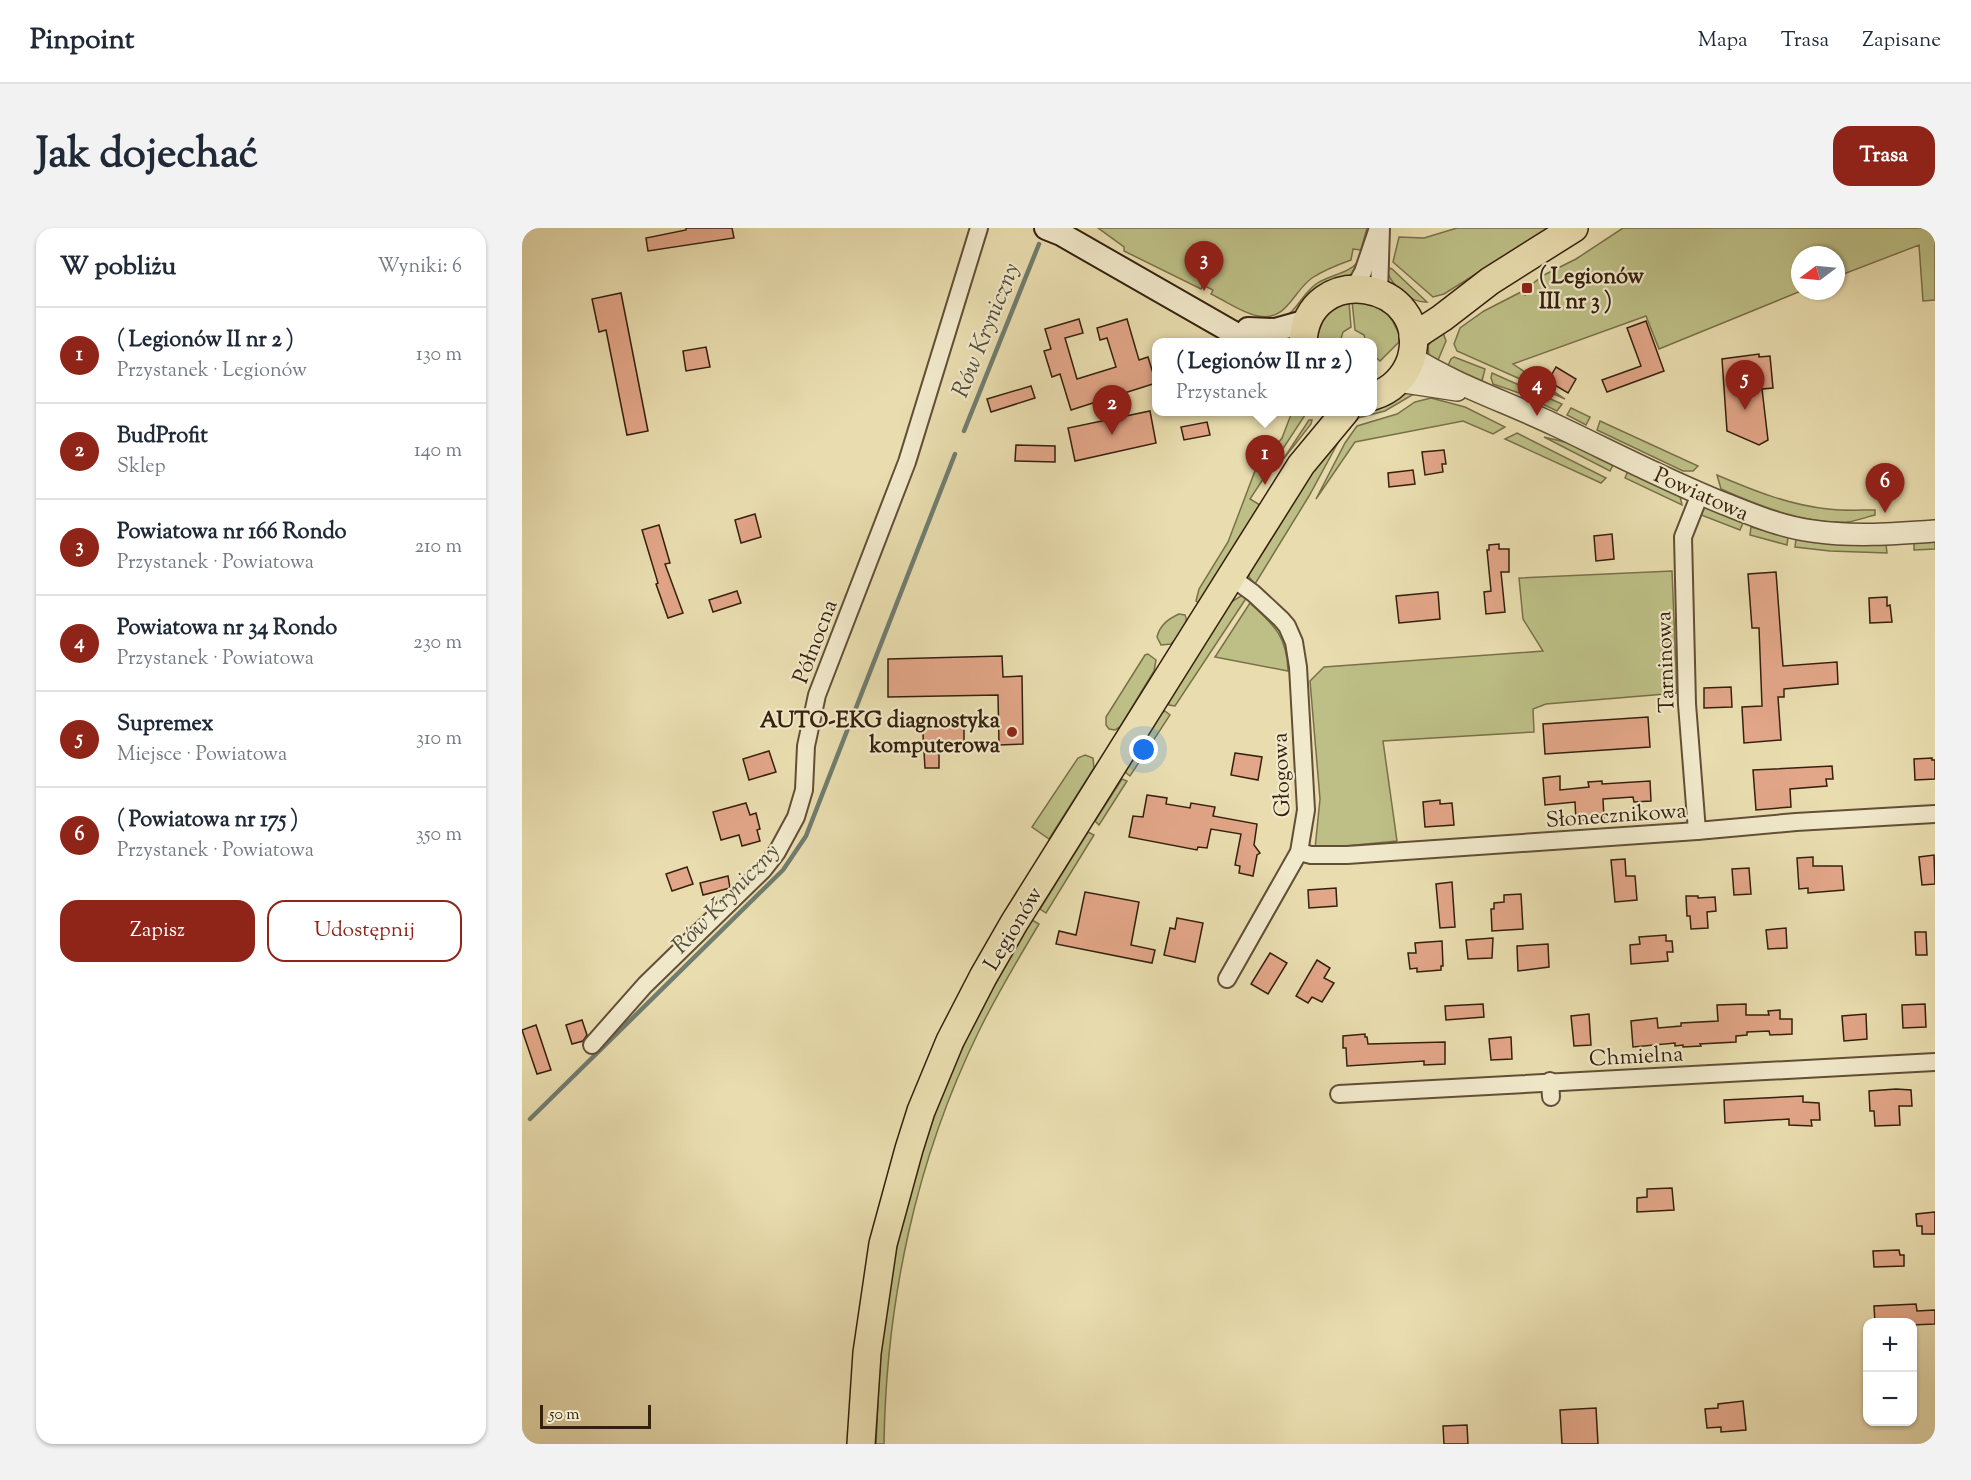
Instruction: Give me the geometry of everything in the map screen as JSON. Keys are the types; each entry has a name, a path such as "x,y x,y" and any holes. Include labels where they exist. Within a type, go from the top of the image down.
{"highway":[{"path":"1410,337 1442,318 1490,280 1575,228"},
{"path":"1305,332 1316,307 1338,292 1366,290 1395,302 1410,337 1406,370 1388,390 1377,394"},
{"name":"Legionów","path":"1301,465 1321,416"},
{"name":"Legionów","path":"861,1444 867,1353 880,1261 906,1159 937,1071 961,1019 1002,944 1301,465 1341,416"}],"main road":[{"path":"1046,228 1061,234 1245,338"},
{"path":"1222,325 1305,332"}],"street":[{"name":"Północna","path":"592,1045 645,985 763,870 777,852 796,817 804,790 806,746 818,695 907,462 979,228"},
{"path":"1366,290 1380,228"},
{"path":"1366,290 1364,272 1380,228"},
{"name":"Powiatowa","path":"1410,337 1439,374 1482,395 1537,416 1700,494 1755,517 1811,531 1861,534 1935,531"},
{"name":"Powiatowa","path":"1398,381 1482,395"},
{"name":"Tarninowa","path":"1696,831 1687,704 1683,537 1700,494"},
{"name":"Głogowa","path":"1227,980 1299,852 1305,822 1306,800 1296,651 1287,626 1281,619 1253,593 1231,577"},
{"name":"Słonecznikowa","path":"1299,852 1311,855 1347,855 1935,814"},
{"name":"Chmielna","path":"1339,1094 1550,1089 1935,1062"}],"green space":[{"path":"1098,228 1367,228 1361,250 1353,249 1351,260 1312,278 1283,310 1268,317 1240,310 1211,294 1213,290 1203,285 1201,289 1124,251 1124,247"},
{"path":"1457,228 1549,228 1444,294 1433,297 1393,262 1399,237 1424,238"},
{"path":"1623,228 1935,228 1935,300 1923,301 1919,245 1845,274 1845,246 1791,246 1791,295 1659,349 1646,316 1513,364 1565,399 1457,351 1454,344 1460,328 1484,311 1521,292 1525,295 1533,289 1531,285 1544,275 1576,259"},
{"path":"1358,262 1354,274 1344,277 1298,314 1283,319 1316,284 1349,269"},
{"path":"1386,267 1392,269 1427,302 1414,299 1401,291 1391,280"},
{"path":"1352,301 1362,301 1384,310 1394,323 1401,340 1380,361 1377,358 1377,338 1365,338 1355,330"},
{"path":"1349,302 1351,327 1343,332 1341,338 1317,338 1326,317"},
{"path":"1441,327 1446,341 1436,365 1429,355 1428,346"},
{"path":"1454,357 1485,369 1482,381 1446,370"},
{"path":"1492,373 1562,404 1557,411 1522,394 1493,384"},
{"path":"1410,390 1422,393 1412,395 1385,411 1377,413 1377,408 1389,404"},
{"path":"1431,398 1465,407 1505,427 1493,434 1463,421 1355,442 1316,499 1345,443 1357,426 1397,414 1415,402"},
{"path":"1571,408 1590,417 1586,425 1567,415"},
{"path":"1290,416 1304,416 1250,499 1260,505 1199,603 1196,601 1199,589 1228,542 1255,471 1282,438"},
{"path":"1309,420 1312,420 1311,424 1282,461"},
{"path":"1600,421 1698,466 1693,471 1683,471 1597,430"},
{"path":"1517,433 1606,478 1601,483 1505,439"},
{"path":"1544,437 1573,444 1614,463 1610,471"},
{"path":"1340,439 1309,496 1255,584 1249,577 1249,572 1326,449"},
{"path":"1628,471 1680,496 1682,505 1625,478"},
{"path":"1717,475 1799,504 1834,510 1875,510 1875,515 1854,521 1831,522 1782,513 1721,489"},
{"path":"1701,508 1743,523 1740,530 1696,513"},
{"path":"1751,527 1788,537 1787,545 1750,535"},
{"path":"1796,539 1886,544 1887,553 1795,547"},
{"path":"1935,541 1935,549 1914,550 1916,542"},
{"path":"1672,571 1677,693 1546,704 1533,709 1534,732 1383,741 1397,841 1315,849 1320,799 1310,681 1324,667 1543,651 1523,619 1519,578"},
{"path":"1241,596 1247,597 1175,706 1169,705 1169,700 1231,602"},
{"path":"1250,603 1278,632 1285,649 1288,671 1215,657"},
{"path":"1179,614 1185,615 1186,619 1182,630 1171,644 1161,645 1157,637 1160,629 1168,620"},
{"path":"1148,654 1156,660 1154,671 1120,727 1115,730 1109,729 1106,725 1106,717 1145,655"},
{"path":"1165,711 1170,715 1130,776 1125,772 1161,713"},
{"path":"1085,755 1093,758 1094,768 1049,839 1032,827 1078,758"},
{"path":"1122,779 1127,781 1099,825 1095,821"},
{"path":"1088,832 1094,835 1046,913 1040,909"},
{"path":"1032,920 1039,924 979,1031 957,1080 922,1180 898,1285 886,1391 884,1444 876,1444 880,1362 887,1300 900,1231 919,1163 955,1064"}],"building":[{"path":"686,228 732,228 734,238 648,251 646,238 686,230"},
{"path":"621,293 648,431 627,435 606,330 599,332 592,299"},
{"path":"1079,319 1083,333 1065,338 1077,379 1116,367 1107,338 1100,340 1097,328 1127,319 1139,360 1148,357 1152,370 1152,384 1071,410 1060,374 1052,377 1044,351 1051,349 1045,329"},
{"path":"1646,321 1664,371 1607,392 1602,380 1641,366 1627,328"},
{"path":"706,347 710,367 686,371 683,351"},
{"path":"1759,354 1759,357 1770,356 1773,388 1762,389 1768,440 1759,445 1727,431 1722,359"},
{"path":"1556,367 1576,379 1568,393 1548,381"},
{"path":"1031,386 1035,398 991,412 987,399"},
{"path":"1150,411 1156,443 1075,461 1068,428"},
{"path":"1207,422 1210,435 1184,440 1181,427"},
{"path":"1016,445 1055,446 1055,462 1015,461"},
{"path":"1444,450 1446,464 1442,464 1443,472 1425,475 1422,452"},
{"path":"1413,470 1415,484 1389,487 1388,473"},
{"path":"755,514 761,537 741,543 735,520"},
{"path":"659,525 670,563 665,564 683,613 668,618 656,584 658,583 642,530"},
{"path":"1612,534 1614,559 1596,561 1594,536"},
{"path":"1499,544 1499,549 1509,549 1509,572 1501,572 1505,612 1486,614 1484,592 1491,591 1487,550 1489,550 1489,545"},
{"path":"1776,572 1783,666 1837,662 1838,684 1784,689 1784,697 1778,697 1781,740 1744,743 1742,707 1762,706 1759,628 1752,628 1748,574"},
{"path":"737,591 741,603 713,612 709,600"},
{"path":"1438,592 1440,619 1399,623 1396,596"},
{"path":"1887,597 1892,622 1870,623 1869,598"},
{"path":"1002,656 1003,677 1022,676 1023,744 999,745 998,695 888,697 888,659"},
{"path":"1731,687 1732,707 1704,708 1704,688"},
{"path":"1648,717 1650,747 1545,754 1543,724"},
{"path":"964,718 964,744 939,745 939,768 925,768 922,719"},
{"path":"769,751 776,772 749,780 743,759"},
{"path":"1235,753 1262,757 1258,780 1231,775"},
{"path":"1932,758 1935,760 1935,779 1915,780 1914,759"},
{"path":"1832,766 1833,779 1826,779 1827,786 1790,789 1791,807 1756,810 1753,770"},
{"path":"1560,776 1560,790 1589,787 1588,782 1602,781 1602,784 1650,781 1651,801 1634,802 1633,797 1603,799 1604,818 1576,821 1575,802 1545,805 1543,778"},
{"path":"1147,795 1167,798 1166,804 1190,808 1191,803 1215,807 1213,816 1257,824 1254,845 1260,853 1257,855 1253,876 1239,873 1240,866 1235,865 1241,834 1211,829 1207,848 1198,847 1197,850 1129,837 1133,816 1143,817"},
{"path":"1440,800 1440,804 1452,803 1454,825 1425,827 1423,802"},
{"path":"746,803 750,815 756,813 760,841 742,846 739,835 721,840 713,812"},
{"path":"1934,855 1935,884 1922,885 1919,857"},
{"path":"1813,857 1813,866 1842,866 1844,890 1808,893 1808,888 1799,889 1797,858"},
{"path":"1625,859 1626,876 1635,876 1637,900 1615,902 1611,860"},
{"path":"687,867 693,884 672,891 666,874"},
{"path":"1749,868 1751,894 1734,895 1732,869"},
{"path":"728,876 730,888 703,895 700,883"},
{"path":"1452,882 1455,927 1440,928 1436,884"},
{"path":"1336,888 1337,906 1309,908 1308,890"},
{"path":"1085,892 1139,902 1131,945 1155,950 1152,963 1056,944 1059,931 1076,935"},
{"path":"1521,894 1523,929 1492,931 1491,909 1494,909 1494,903 1504,902 1504,895"},
{"path":"1686,896 1715,897 1716,911 1707,912 1708,928 1691,929 1690,916 1687,916"},
{"path":"1177,918 1203,923 1195,962 1164,955 1170,928 1175,929"},
{"path":"1786,928 1787,948 1768,949 1766,930"},
{"path":"1915,932 1926,932 1927,955 1916,955"},
{"path":"1666,935 1666,941 1672,941 1673,952 1667,952 1668,961 1631,964 1630,945 1640,944 1639,937"},
{"path":"1493,938 1492,958 1468,959 1466,940"},
{"path":"1442,941 1443,966 1441,970 1417,972 1417,968 1410,969 1408,953 1416,953 1415,943"},
{"path":"1548,944 1549,967 1518,971 1517,946"},
{"path":"1270,953 1287,963 1268,994 1251,984"},
{"path":"1317,960 1330,968 1324,978 1334,983 1322,1002 1312,997 1308,1003 1296,996"},
{"path":"1483,1004 1484,1017 1446,1020 1445,1006"},
{"path":"1746,1004 1746,1015 1769,1015 1768,1011 1780,1010 1780,1019 1792,1019 1792,1034 1770,1035 1769,1031 1747,1032 1747,1035 1736,1036 1736,1042 1683,1047 1683,1045 1675,1046 1675,1043 1633,1047 1631,1021 1657,1018 1658,1028 1681,1026 1681,1023 1718,1021 1717,1005"},
{"path":"1925,1004 1926,1027 1903,1028 1902,1005"},
{"path":"1589,1014 1591,1045 1574,1046 1571,1016"},
{"path":"1866,1014 1867,1039 1844,1041 1842,1016"},
{"path":"582,1020 587,1035 583,1041 572,1044 566,1025"},
{"path":"536,1025 551,1070 537,1074 522,1030"},
{"path":"1365,1034 1368,1044 1445,1042 1445,1064 1424,1065 1424,1061 1347,1066 1343,1036"},
{"path":"1511,1037 1512,1059 1491,1060 1489,1039"},
{"path":"1911,1090 1912,1106 1899,1106 1900,1125 1875,1126 1874,1111 1870,1111 1869,1091"},
{"path":"1803,1096 1803,1102 1819,1103 1820,1120 1811,1120 1812,1126 1789,1125 1789,1119 1725,1123 1724,1100"},
{"path":"1672,1188 1674,1210 1637,1212 1637,1198 1647,1197 1647,1189"},
{"path":"1935,1212 1935,1234 1922,1234 1922,1226 1917,1226 1916,1214"},
{"path":"1899,1250 1900,1255 1904,1255 1904,1266 1874,1267 1873,1251"},
{"path":"1916,1304 1917,1311 1935,1310 1935,1324 1917,1325 1917,1318 1875,1318 1874,1306"},
{"path":"1743,1401 1746,1430 1721,1432 1721,1427 1707,1428 1705,1409 1718,1408 1718,1404"},
{"path":"1596,1408 1598,1444 1562,1444 1560,1410"},
{"path":"1467,1425 1468,1444 1444,1444 1443,1426"}],"waterway":[{"name":"Rów Kryniczny","path":"964,431 1039,244"},
{"name":"Rów Kryniczny","path":"530,1119 783,870 806,836 955,454"}],"place":[{"name":"( Legionów III nr 3 )","path":"1527,288"},
{"name":"Powiatowa nr 166 Rondo","path":"1204,291"},
{"name":"Supremex","path":"1745,410"},
{"name":"Powiatowa nr 34 Rondo","path":"1537,416"},
{"name":"BudProfit","path":"1112,435"},
{"name":"( Legionów II nr 2 )","path":"1265,485"},
{"name":"( Powiatowa nr 175 )","path":"1885,513"},
{"name":"AUTO-EKG diagnostyka komputerowa","path":"1012,732"}]}
